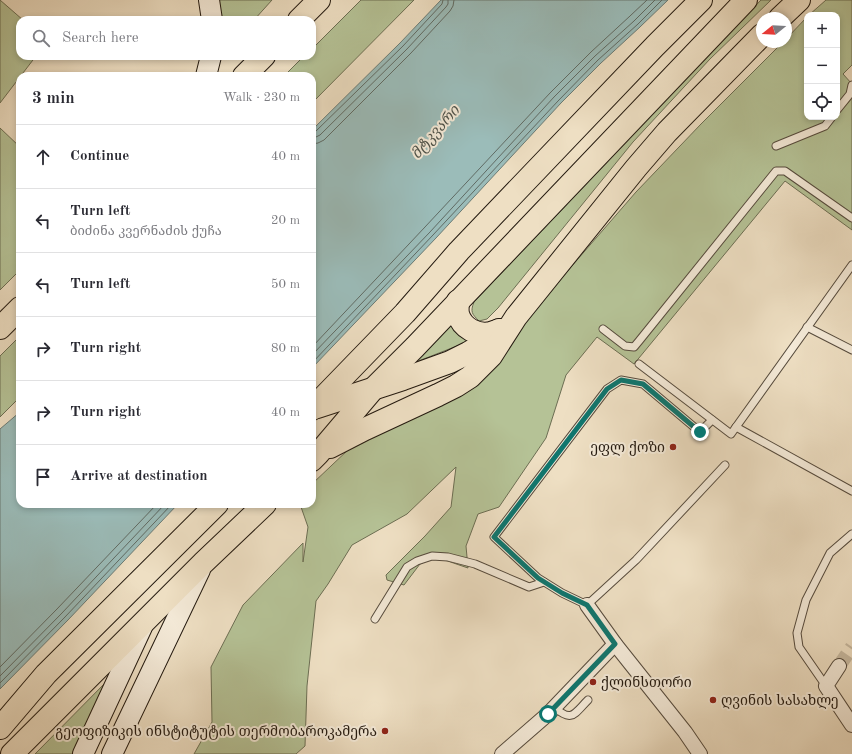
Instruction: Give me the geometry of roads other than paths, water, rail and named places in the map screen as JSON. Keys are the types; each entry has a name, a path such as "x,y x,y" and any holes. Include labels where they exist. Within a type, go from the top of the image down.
{"main road":[{"path":"209,0 211,16"},
{"path":"303,16 319,0"},
{"path":"316,404 405,314 465,246 655,46 701,0"},
{"path":"316,456 374,388 415,348 458,301 746,0"},
{"path":"786,12 798,0"},
{"path":"316,456 343,439 438,395 470,377 490,356 508,323 631,174 667,132 756,42"},
{"path":"207,72 210,60"},
{"path":"248,72 260,60"},
{"path":"458,301 458,313 460,318 469,329 475,332 491,333 508,323"},
{"path":"0,328 16,312"},
{"path":"316,407 428,371 462,356 480,346 508,323"},
{"path":"0,728 46,674 213,508"},
{"path":"12,754 144,621 261,508"},
{"path":"83,754 144,621 199,522"},
{"path":"112,754 203,563"}],"street":[{"path":"587,605 615,644 685,732 700,754"},
{"path":"502,754 554,707 615,644"},
{"path":"839,666 826,686 852,725"}],"lane":[{"path":"840,107 851,95 852,86"},
{"path":"776,146 825,126 830,120"},
{"path":"603,328 625,346 634,347 776,171 785,171 852,218"},
{"path":"639,364 731,434 852,265"},
{"path":"807,327 852,350"},
{"path":"712,420 700,432 643,384 621,380 607,389 494,537 538,578 562,593 587,605 636,560 725,465"},
{"path":"736,427 852,491"},
{"path":"826,686 799,647 797,633 806,600 830,553 852,534"},
{"path":"375,620 407,567 417,561 432,556 448,557 475,564 529,587 544,582"},
{"path":"554,707 563,715 568,716 572,715 588,700"}],"water":[{"name":"მტკვარი","path":"441,0 668,0 561,103 436,238 316,364 316,126"},
{"path":"16,415 16,508 174,508 0,689 0,429"}],"tunnel":[{"path":"839,666 852,647"}],"place":[{"name":"ეფლ ქოზი","path":"673,447"},
{"name":"ქლინსთორი","path":"593,682"},
{"name":"ღვინის სასახლე","path":"713,700"},
{"name":"გეოფიზიკის ინსტიტუტის თერმობაროკამერა","path":"385,731"}]}
